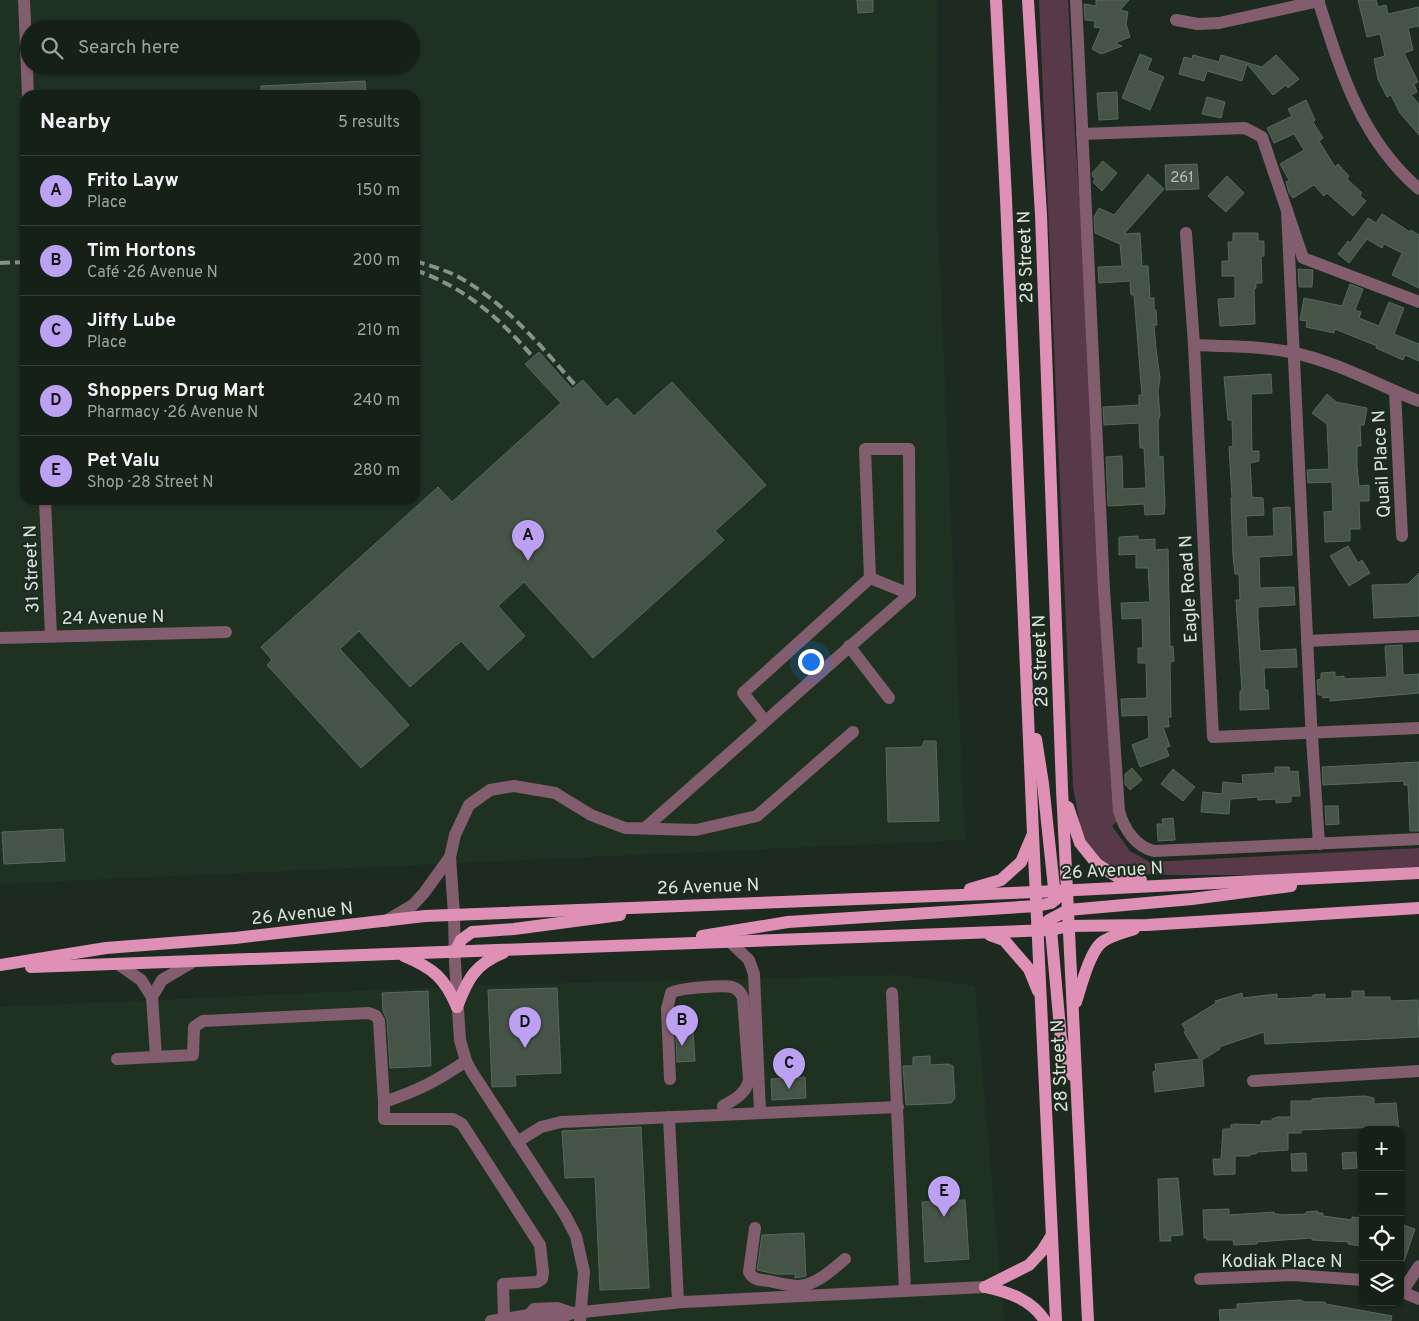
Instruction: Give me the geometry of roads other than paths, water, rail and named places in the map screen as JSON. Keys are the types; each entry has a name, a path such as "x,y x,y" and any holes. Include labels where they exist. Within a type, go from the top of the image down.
{"main road":[{"name":"28 Street N","path":"996,0 1036,892"},
{"path":"1022,0 1033,64"},
{"name":"28 Street N","path":"1028,0 1033,64 1062,789 1068,890 1064,912"},
{"path":"1026,682 1043,784 1054,895 1064,912 1069,926"},
{"path":"1062,789 1080,844 1097,864 1119,878 1193,884"},
{"path":"950,895 1002,880 1020,862 1033,834"},
{"name":"26 Avenue N","path":"0,966 106,948 235,938 454,914 1036,892 1054,895 1068,890 1419,873"},
{"path":"1046,927 1064,912 1192,899 1383,875"},
{"path":"1036,892 1046,927 1061,1039 1077,1092"},
{"path":"651,944 788,922 1040,906 1050,904 1054,895"},
{"path":"455,952 461,940 472,932 514,929 696,904"},
{"name":"26 Avenue N","path":"0,966 118,964 980,932 1069,926 1148,925 1419,908"},
{"path":"1074,1009 1092,956 1100,944 1116,935 1148,925"},
{"name":"28 Street N","path":"1069,926 1088,1321"},
{"name":"28 Street N","path":"1046,927 1042,1001 1056,1321"},
{"path":"980,932 1004,940 1029,969 1042,1001"},
{"path":"458,1008 465,986 478,966 491,958 513,949"},
{"path":"400,954 423,964 437,975 449,989 458,1008"},
{"path":"986,1287 1029,1265 1042,1251 1052,1235"},
{"path":"986,1287 1004,1291 1022,1299 1038,1310 1045,1321"}],"street":[{"path":"24,0 25,20"},
{"path":"1076,0 1104,590 1119,812 1121,818 1128,832 1137,842 1146,849 1154,851 1419,839"},
{"path":"1176,20 1198,24 1219,23 1318,0 1350,94 1363,121 1389,160 1419,189"},
{"path":"27,75 28,90"},
{"path":"1082,134 1245,128 1262,136 1302,258"},
{"path":"1287,210 1311,733 1319,844"},
{"name":"Eagle Road N","path":"1186,233 1194,345 1213,738 1419,728"},
{"path":"1289,263 1302,258 1419,302"},
{"path":"1194,345 1244,346 1293,353 1345,369 1419,401"},
{"name":"Quail Place N","path":"1394,391 1402,536"},
{"path":"645,828 910,594 909,449 865,449 870,578"},
{"name":"31 Street N","path":"45,505 51,636"},
{"path":"870,578 910,594"},
{"path":"765,721 743,693 870,578"},
{"name":"24 Avenue N","path":"0,638 226,632"},
{"path":"1307,642 1419,636"},
{"path":"849,646 889,698"},
{"path":"577,1316 584,1272 576,1236 565,1215 466,1061 460,1040 450,857 455,835 469,805 490,790 514,786 555,793 591,815 624,828 696,830 757,816 852,732"},
{"path":"386,921 413,905 450,857"},
{"path":"729,942 749,960 754,974 760,1113"},
{"path":"152,997 162,980 194,961"},
{"path":"118,964 141,980 152,997 156,1056"},
{"path":"670,1079 667,1009 671,993 678,990 720,987 736,989 742,994 743,998 749,1079 745,1090 723,1106"},
{"path":"892,993 906,1291"},
{"path":"117,1059 193,1055 194,1027 202,1021 369,1013 376,1016 379,1021 384,1120 453,1119 462,1124 540,1245 542,1279 537,1282 504,1284 498,1320 529,1315 538,1320 558,1319 678,1302 986,1287"},
{"path":"384,1102 419,1090 443,1077 466,1061"},
{"path":"1253,1081 1419,1071"},
{"path":"517,1142 541,1127 553,1124 898,1107"},
{"path":"669,1117 678,1302"},
{"path":"755,1228 749,1272 759,1280 796,1286 809,1284 826,1275 846,1259"},
{"path":"1404,1287 1419,1266"},
{"name":"Kodiak Place N","path":"1200,1279 1292,1276 1359,1280"},
{"path":"1404,1292 1419,1299"},
{"path":"529,1315 534,1309 557,1308 577,1316"}],"railway":[{"path":"0,263 20,262"},
{"path":"420,263 455,275 490,298 520,325 576,386"},
{"path":"420,272 450,286 480,305 507,329 533,357"}],"place":[{"name":"Frito Layw","path":"528,561"},
{"name":"Tim Hortons","path":"682,1046"},
{"name":"Shoppers Drug Mart","path":"525,1048"},
{"name":"Jiffy Lube","path":"789,1089"},
{"name":"Pet Valu","path":"944,1217"}]}
